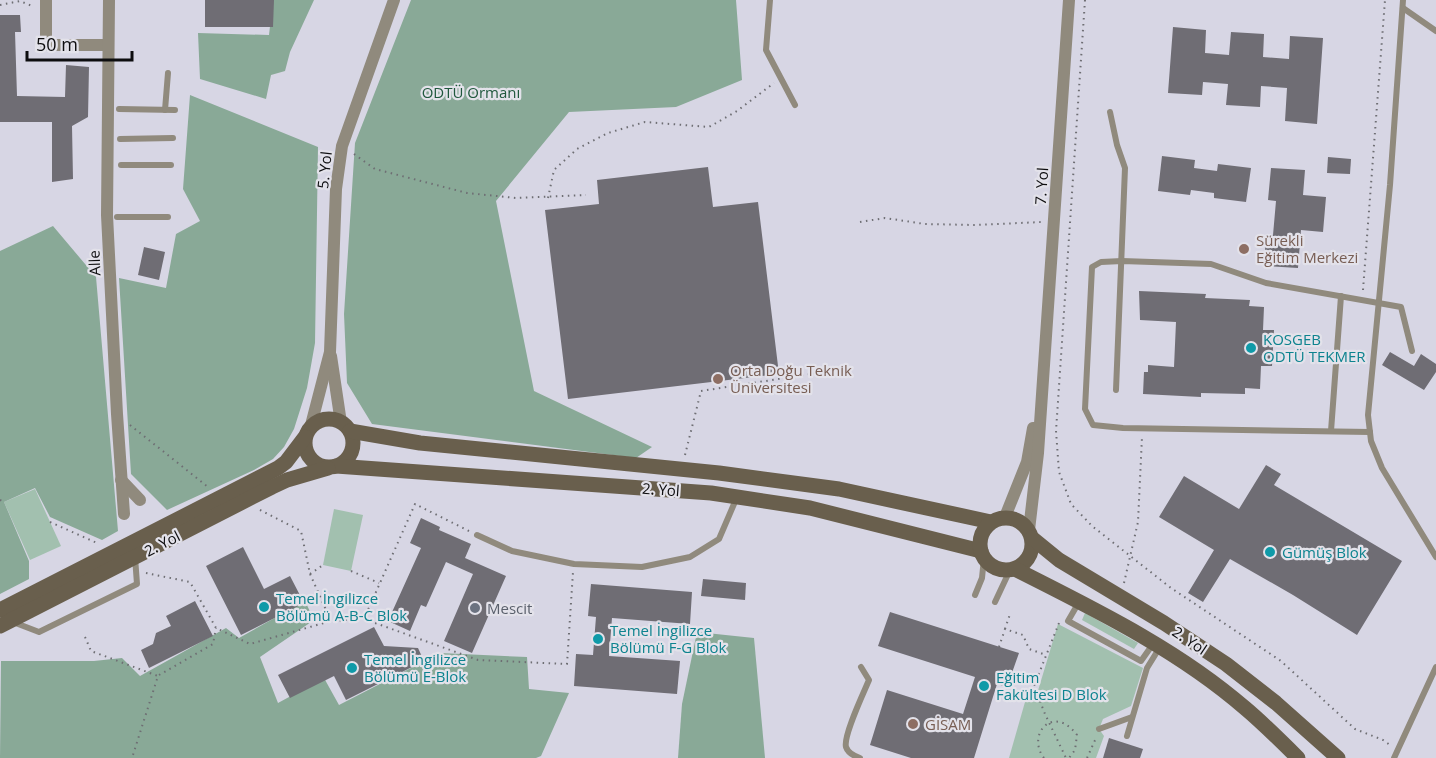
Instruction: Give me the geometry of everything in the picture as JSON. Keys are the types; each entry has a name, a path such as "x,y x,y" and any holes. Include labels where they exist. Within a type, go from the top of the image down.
{"street":[{"name":"Alle","path":"109,0 107,215 121,480 126,509"},
{"name":"5. Yol","path":"308,433 330,352 336,189 342,146 394,0"},
{"name":"7. Yol","path":"1031,534 1069,0"},
{"path":"46,5 46,45 108,45"},
{"name":"5. Yol","path":"330,352 346,427"},
{"name":"7. Yol","path":"998,519 1027,462 1043,374"},
{"name":"2. Yol","path":"3,619 54,590 129,556 281,466 315,424 328,419 346,427 420,443 682,469 839,489 998,519 1016,519 1059,560 1164,623 1226,664 1276,703 1338,758"},
{"path":"308,433 305,444 309,458 321,466 332,467 343,463 352,452 353,445 346,427"},
{"name":"2. Yol","path":"54,590 287,480 332,467 711,493 810,508 982,555 998,569 1012,569 1079,601 1157,645 1244,707 1298,758"},
{"path":"121,480 140,500"},
{"path":"982,555 981,534 998,519"},
{"path":"1012,569 1027,560 1033,545 1031,534"}],"lane":[{"path":"770,0 766,50 795,105"},
{"path":"1403,0 1368,415 1371,441 1382,468 1436,557"},
{"path":"1403,8 1436,32"},
{"path":"165,110 168,73"},
{"path":"119,109 175,110"},
{"path":"1110,112 1125,168 1116,390"},
{"path":"120,139 173,138"},
{"path":"121,165 171,165"},
{"path":"117,217 168,217"},
{"path":"1370,432 1093,425 1085,409 1092,267 1101,262 1122,261 1211,264 1266,283 1401,307 1412,351"},
{"path":"1331,431 1341,296"},
{"path":"477,535 512,551 574,564 642,567 690,557 719,539 737,497"},
{"path":"975,595 982,578 982,555"},
{"path":"3,619 39,632 137,584 129,556"},
{"path":"995,602 1012,569"},
{"path":"1079,601 1068,621 1141,661 1157,645"},
{"path":"1127,735 1147,668 1157,645"},
{"path":"860,758 853,756 846,748 846,737 869,680 861,666"},
{"path":"1394,758 1436,668"},
{"path":"1099,729 1132,717"}],"path":[{"path":"1362,300 1385,0"},
{"path":"0,5 20,1 46,5"},
{"path":"548,198 554,170 577,148 608,134 645,122 709,127 736,111 780,78"},
{"path":"342,146 375,169 466,193 516,198 586,195"},
{"path":"860,222 885,218 925,224 1053,222"},
{"path":"682,469 701,391 837,370"},
{"path":"117,414 211,489"},
{"path":"1121,598 1138,522 1142,428"},
{"path":"0,500 4,502"},
{"path":"243,502 301,531 310,574 331,621"},
{"path":"364,619 415,504 477,535"},
{"path":"50,522 190,582 216,628 250,644 331,621 364,619 478,660 567,664 574,564"},
{"path":"310,574 323,565"},
{"path":"351,571 380,583"},
{"path":"999,647 1010,614"},
{"path":"1044,758 1038,750 1037,741 1049,722 1065,722 1077,735 1076,750 1067,758 1049,722 1034,686 1058,624 1068,621"},
{"path":"132,758 158,676 213,644 216,628"},
{"path":"1005,629 1023,634 1029,649 1046,655"},
{"path":"86,637 92,651 158,676"},
{"path":"1087,758 1099,729"}],"shaded area":[{"name":"Orta Doğu Teknik Üniversitesi","path":"0,0 1436,0 1436,758 0,758"}],"green space":[{"path":"273,0 314,0 290,52 285,71 271,75 266,99 200,79 198,33 269,35"},
{"name":"ODTÜ Ormanı","path":"411,0 736,0 742,80 676,107 569,112 496,201 534,391 652,447 636,458 372,424 347,383 344,314 355,143"},
{"path":"190,95 318,147 315,343 307,388 294,429 284,447 273,459 254,470 167,510 131,474 119,278 166,288 176,234 200,221 183,189"},
{"path":"53,226 96,277 118,531 102,540 50,517 35,488 4,502 29,561 29,579 0,594 0,251"},
{"path":"35,489 61,546 30,560 4,502"},
{"path":"334,509 363,515 351,571 323,565"},
{"path":"305,601 314,620 260,657 278,703 324,678 339,705 440,653 527,657 529,689 569,693 541,756 536,758 0,758 1,661 94,661 122,658 140,676 226,628 239,638"},
{"path":"1085,613 1138,643 1134,649 1082,620"},
{"path":"1058,624 1143,668 1131,706 1103,719 1099,729 1104,736 1096,758 1009,758 1025,702 1037,694"},
{"path":"697,632 754,638 765,758 678,758 682,704"}],"building":[{"path":"205,0 274,0 273,27 205,27"},
{"path":"0,15 20,15 21,32 15,32 17,96 65,97 66,65 89,67 88,117 72,126 73,179 52,182 52,122 0,122"},
{"path":"1173,27 1206,30 1205,53 1229,55 1231,32 1264,34 1263,57 1289,59 1290,36 1323,38 1317,124 1285,121 1287,88 1261,86 1260,107 1226,105 1228,84 1203,82 1202,95 1168,93"},
{"path":"1162,156 1195,160 1194,168 1217,171 1218,164 1251,168 1246,202 1214,198 1214,193 1191,190 1190,195 1158,191"},
{"path":"1328,157 1351,159 1350,174 1327,173"},
{"path":"708,167 713,207 758,202 779,374 568,399 545,210 599,204 597,180"},
{"path":"1271,168 1305,170 1303,195 1326,197 1323,232 1301,230 1298,268 1264,266 1266,234 1273,235 1276,201 1268,200"},
{"path":"144,247 165,252 159,280 138,275"},
{"name":"KOSGEB ODTÜ TEKMER","path":"1139,291 1206,294 1205,298 1250,300 1249,306 1264,307 1263,330 1274,330 1272,366 1261,366 1260,389 1245,388 1245,394 1201,393 1201,397 1143,394 1144,372 1148,372 1148,365 1174,367 1176,322 1140,320"},
{"path":"1390,352 1414,366 1421,354 1436,364 1436,372 1424,390 1382,365"},
{"name":"Gümüş Blok","path":"1266,465 1281,474 1274,485 1402,561 1357,635 1230,559 1203,602 1188,593 1214,550 1159,517 1184,476 1239,509"},
{"path":"421,518 440,527 439,530 471,544 465,558 506,576 472,653 444,641 473,574 446,562 426,607 421,605 410,631 388,621 421,548 410,543"},
{"name":"Temel İngilizce Bölümü A-B-C Blok","path":"243,547 264,589 290,576 304,603 241,635 206,566"},
{"path":"703,579 746,583 745,600 701,596"},
{"name":"Temel İngilizce Bölümü F-G Blok","path":"591,584 692,592 690,624 612,618 609,656 680,661 677,694 574,686 576,654 593,655 596,617 588,616"},
{"path":"195,601 213,636 149,668 141,650 153,644 156,633 171,626 166,616"},
{"name":"Eğitim Fakültesi D Blok","path":"890,612 1019,653 1007,687 997,684 974,758 911,758 870,745 887,690 963,714 975,677 878,646"},
{"name":"Temel İngilizce Bölümü E-Blok","path":"374,627 384,646 418,648 424,661 346,700 334,676 290,698 278,675"},
{"path":"1109,738 1143,749 1140,758 1103,758"}],"place":[{"name":"Sürekli Eğitim Merkezi","path":"1244,249"},
{"name":"KOSGEB ODTÜ TEKMER","path":"1251,348"},
{"name":"Orta Doğu Teknik Üniversitesi","path":"718,379"},
{"name":"Gümüş Blok","path":"1270,552"},
{"name":"Temel İngilizce Bölümü A-B-C Blok","path":"264,607"},
{"name":"Mescit","path":"475,608"},
{"name":"Temel İngilizce Bölümü F-G Blok","path":"598,639"},
{"name":"Temel İngilizce Bölümü E-Blok","path":"352,668"},
{"name":"Eğitim Fakültesi D Blok","path":"984,686"},
{"name":"GİSAM","path":"913,724"}]}
